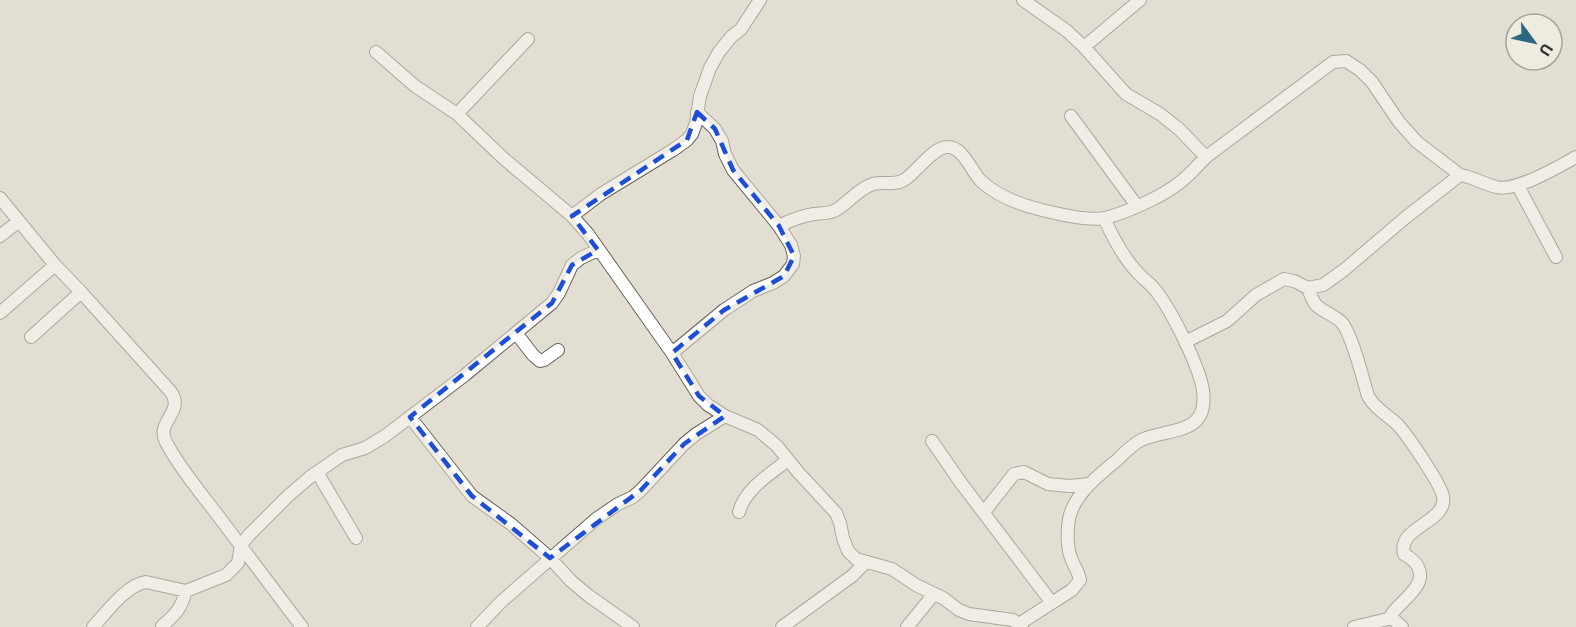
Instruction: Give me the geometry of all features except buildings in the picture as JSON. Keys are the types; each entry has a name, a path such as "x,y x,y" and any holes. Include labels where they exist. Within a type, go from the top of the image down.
{"street":[{"path":"572,216 601,194 687,140 696,123 700,96 710,68 731,37 741,29 760,0"},
{"path":"1023,0 1067,31 1126,94 1160,114 1179,129 1206,157"},
{"path":"1084,47 1140,0"},
{"path":"457,114 528,39"},
{"path":"376,52 415,86 457,114 502,157 572,216 588,234 672,353 699,396 725,416 758,430 777,446 836,513 848,551 856,558 892,569 969,614 1013,620 1021,625 1072,590 1080,580 1068,545 1069,521 1073,507 1090,484 1140,441 1185,428 1196,421 1200,413 1203,404 1203,390 1196,366 1185,342 1162,298 1126,260 1104,218"},
{"path":"779,226 795,218 830,213 873,184 903,181 939,149 947,147 956,149 982,182 1007,198 1030,207 1066,216 1104,218 1137,206 1180,183 1206,157 1333,62 1346,61 1360,70 1372,82 1399,122 1417,142 1460,175 1469,176 1498,188 1518,186 1575,159"},
{"path":"672,353 724,310 753,291 784,276 793,264 794,256 791,245 779,226 733,170 715,129 697,112"},
{"path":"1071,116 1137,206"},
{"path":"1185,342 1227,321 1256,295 1284,279 1308,288 1323,285 1460,175"},
{"path":"1518,186 1556,257"},
{"path":"0,198 55,265 175,398 175,406 163,427 162,435 166,443 302,627"},
{"path":"0,236 19,221"},
{"path":"93,627 120,597 141,582 186,591 226,575 239,561 241,545 288,496 316,471 385,436 465,375 552,303 560,293 572,265 598,250"},
{"path":"0,313 55,265"},
{"path":"1308,288 1317,306 1343,324 1373,405 1400,427 1438,484 1444,498 1436,515 1418,528 1404,544 1404,554 1419,568 1419,583 1394,610 1392,614 1397,623 1354,627"},
{"path":"31,337 81,292"},
{"path":"516,333 540,361 558,350"},
{"path":"477,627 550,558 596,519 633,497 684,444 725,416"},
{"path":"410,417 472,496 511,524 589,596 633,627"},
{"path":"932,441 1052,603"},
{"path":"739,512 741,505 763,479 788,460"},
{"path":"316,471 356,538"},
{"path":"984,512 1014,474 1024,472 1048,484 1069,486 1090,484"},
{"path":"782,627 852,576 866,562"},
{"path":"162,626 176,614 183,604 186,591"},
{"path":"907,627 934,594"}],"highlighted area":[{"path":"697,112 715,129 733,170 779,226 794,256 784,276 724,310 672,353 699,396 725,416 684,444 641,490 550,558 472,496 410,417 552,303 572,265 598,250 572,216 687,140"}]}
